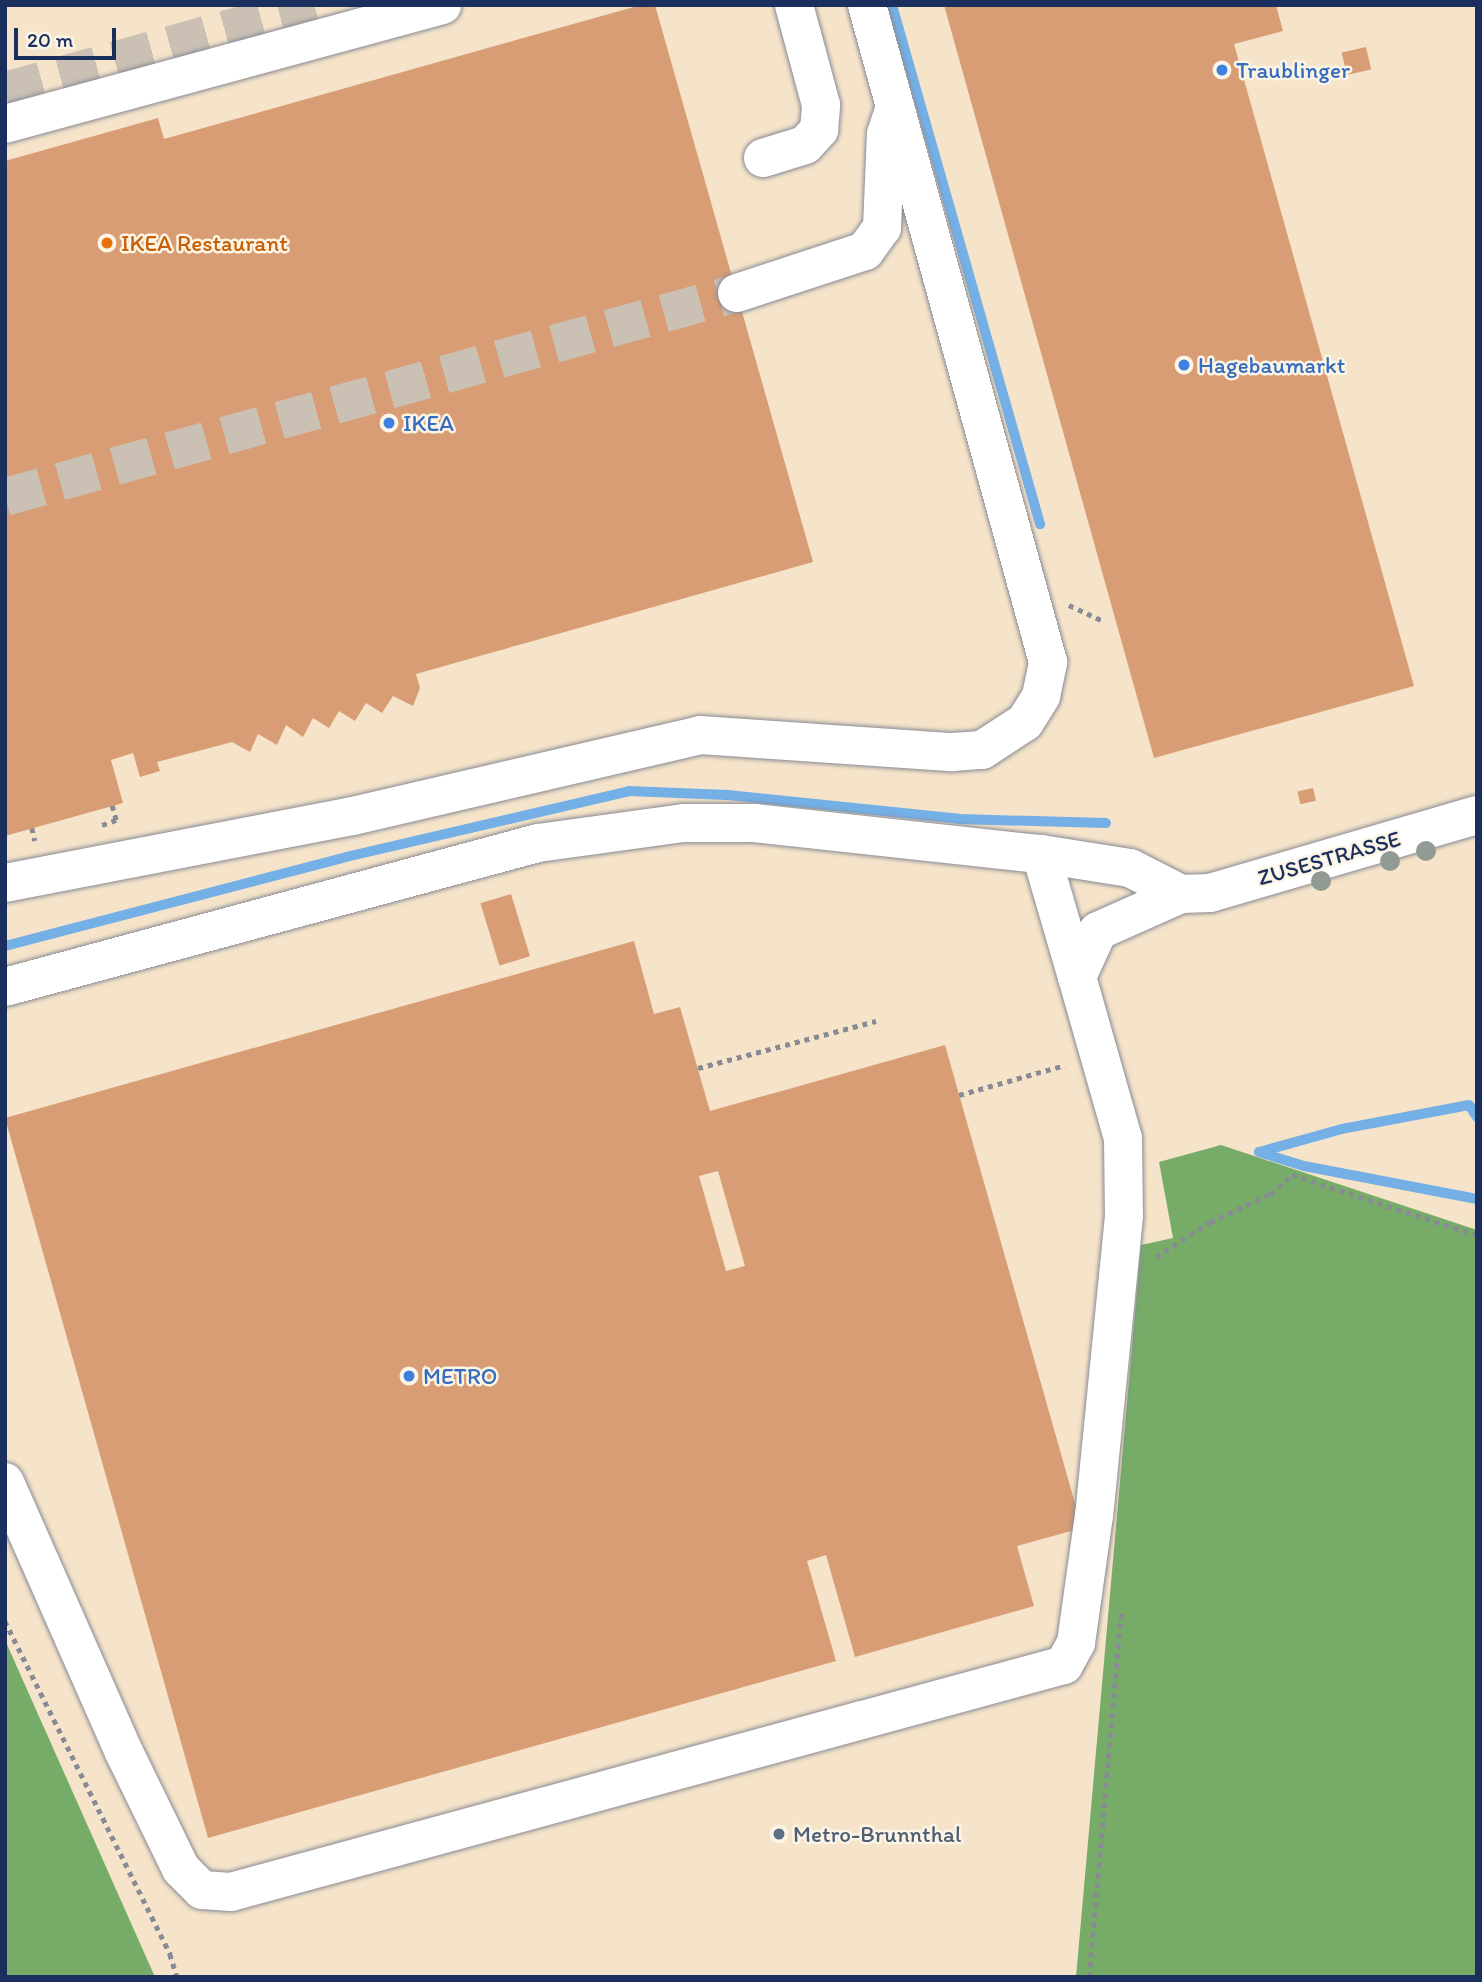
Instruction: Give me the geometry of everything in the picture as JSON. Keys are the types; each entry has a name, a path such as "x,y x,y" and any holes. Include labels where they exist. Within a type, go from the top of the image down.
{"street":[{"path":"5,124 442,5"},
{"path":"763,158 805,145 819,130 821,105 794,5"},
{"path":"5,883 353,816 700,735 952,752 982,750 1025,722 1041,695 1048,662 867,5"},
{"path":"737,293 864,251 882,228 886,134 895,105"},
{"name":"ZUSESTRASSE","path":"1181,894 1209,893 1477,815"},
{"path":"5,987 538,843 620,829 754,823 1041,854 1130,869 1181,894"},
{"path":"5,1482 123,1750 181,1869 202,1890 231,1892 1064,1665 1076,1643 1094,1515 1124,1216 1123,1138 1041,854"},
{"path":"1077,977 1098,931 1181,894"}],"path":[{"path":"106,824 116,820 112,806"},
{"path":"32,828 36,843"},
{"path":"698,1068 876,1021"},
{"path":"960,1095 1100,1055"},
{"path":"1155,1257 1209,1222 1270,1194 1292,1175 1477,1235"},
{"path":"1154,1271 1155,1250"},
{"path":"1089,1977 1121,1602"},
{"path":"5,1621 170,1954 177,1977"}],"green space":[{"path":"1221,1145 1477,1230 1477,1977 1076,1977 1141,1245 1173,1238 1159,1162"},
{"path":"5,1640 155,1977 5,1977"}],"building":[{"name":"IKEA","path":"641,5 655,5 813,562 416,674 420,688 413,706 393,696 382,713 366,703 355,721 339,711 329,728 313,718 303,737 286,725 277,745 258,734 250,752 232,742 157,762 160,771 140,777 133,753 111,760 123,803 5,836 5,161 158,118 164,139"},
{"name":"Hagebaumarkt","path":"944,5 1276,5 1283,31 1234,44 1414,686 1154,758"},
{"path":"1366,47 1371,69 1347,75 1342,53"},
{"path":"1313,788 1316,801 1300,804 1297,792"},
{"path":"511,894 530,956 499,966 480,903"},
{"name":"METRO","path":"634,941 654,1014 680,1007 710,1111 945,1045 1082,1528 1017,1546 1034,1606 855,1657 826,1555 807,1561 836,1661 208,1838 5,1118","holes":["718,1171 745,1266 726,1271 699,1176"]}],"waterway":[{"path":"892,5 1040,524"},
{"path":"5,946 346,857 629,791 728,795 959,819 1106,823"},
{"path":"1477,1117 1469,1105 1342,1129 1259,1152 1304,1166 1477,1199"}],"tunnel":[{"path":"5,91 314,5"},
{"path":"5,497 737,293"}],"place":[{"name":"Traublinger","path":"1222,70"},
{"name":"IKEA Restaurant","path":"107,243"},
{"name":"Hagebaumarkt","path":"1184,365"},
{"name":"IKEA","path":"389,423"},
{"name":"METRO","path":"409,1376"},
{"name":"Metro-Brunnthal","path":"779,1834"}]}
